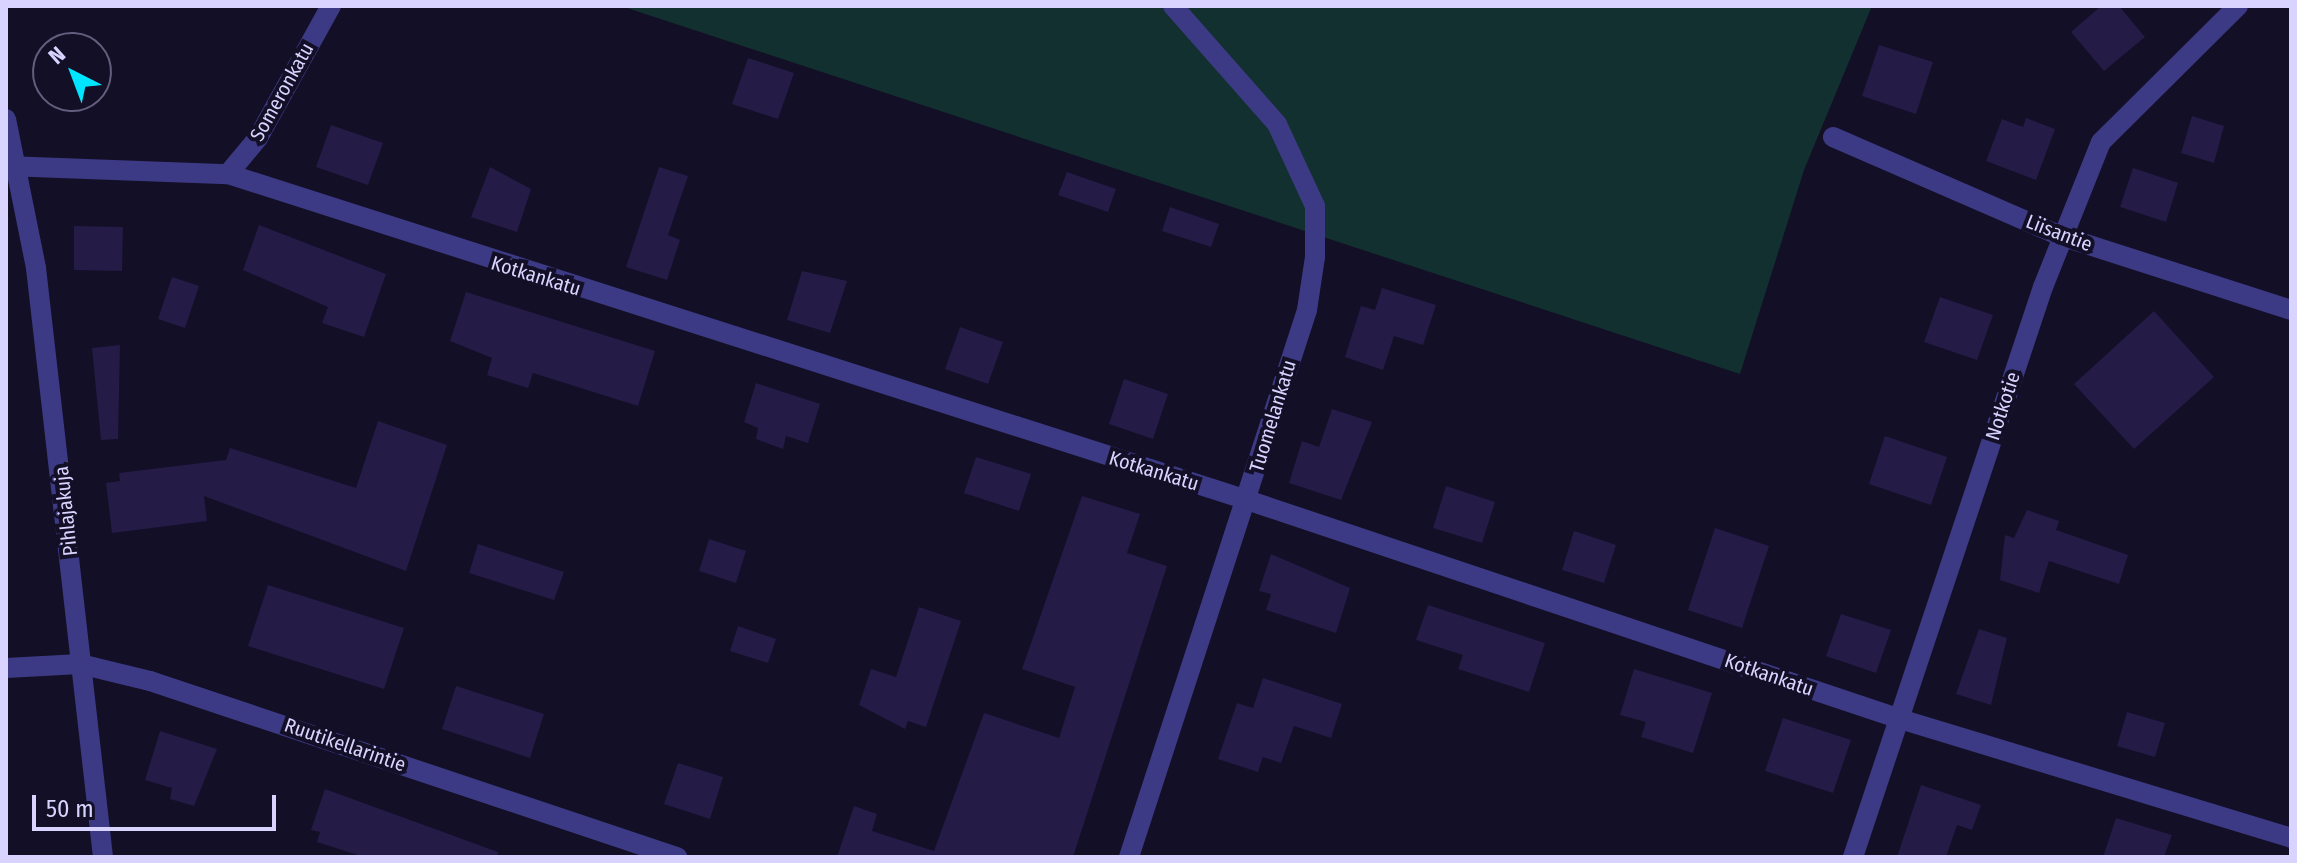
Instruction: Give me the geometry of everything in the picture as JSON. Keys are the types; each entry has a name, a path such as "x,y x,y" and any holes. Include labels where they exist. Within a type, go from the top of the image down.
{"street":[{"name":"Someronkatu","path":"228,174 258,138 331,6"},
{"name":"Tuomelankatu","path":"1129,857 1307,310 1315,206 1277,124 1173,6"},
{"name":"Notkotie","path":"1853,857 2061,236 2101,142 2238,6"},
{"name":"Pihlajakuja","path":"6,119 10,166 36,268 103,857"},
{"name":"Liisantie","path":"1833,137 2061,236 2291,310"},
{"name":"Kotkankatu","path":"10,166 228,174 1247,500 1900,719 2291,838"},
{"name":"Ruutikellarintie","path":"6,668 80,664 230,706 677,857"}],"green space":[{"path":"621,6 1872,6 1804,170 1740,374"}],"building":[{"path":"2101,6 2119,6 2145,37 2104,71 2071,32"},
{"path":"1879,45 1933,62 1916,114 1862,96"},
{"path":"748,58 794,73 778,119 732,104"},
{"path":"2192,116 2224,126 2214,163 2181,153"},
{"path":"2026,118 2055,129 2036,180 1986,161 2002,119 2023,127"},
{"path":"331,125 383,143 368,185 316,167"},
{"path":"490,167 531,189 517,232 471,217"},
{"path":"659,167 688,176 668,235 680,240 667,280 626,267"},
{"path":"2133,168 2178,183 2166,222 2120,207"},
{"path":"1067,172 1116,189 1108,212 1058,195"},
{"path":"1170,207 1219,224 1211,247 1162,231"},
{"path":"259,225 386,274 364,337 322,323 328,307 243,270"},
{"path":"74,226 123,227 122,271 74,270"},
{"path":"802,271 847,281 830,333 787,320"},
{"path":"172,277 199,286 185,328 158,319"},
{"path":"1382,288 1436,305 1423,345 1394,336 1383,370 1345,357 1361,306 1375,310"},
{"path":"466,292 655,351 638,406 533,373 528,388 487,375 492,358 450,341"},
{"path":"1940,297 1993,315 1977,360 1924,342"},
{"path":"2154,311 2214,377 2134,449 2074,384"},
{"path":"960,327 1003,342 988,384 945,369"},
{"path":"120,345 118,439 101,440 92,348"},
{"path":"1124,379 1168,394 1153,439 1109,424"},
{"path":"756,383 820,404 808,443 786,436 783,449 756,439 758,428 744,422"},
{"path":"1332,409 1372,422 1341,500 1289,483 1302,441 1319,447"},
{"path":"378,421 447,445 406,571 204,496 207,521 112,533 106,483 120,481 119,473 226,460 230,448 356,488"},
{"path":"1885,436 1947,457 1931,505 1869,484"},
{"path":"976,457 1031,474 1019,511 964,493"},
{"path":"1446,486 1495,502 1482,543 1433,528"},
{"path":"1082,496 1140,514 1127,553 1167,566 1073,857 837,857 854,806 877,814 872,831 934,851 984,713 1059,738 1075,687 1022,669"},
{"path":"2027,510 2059,521 2056,530 2128,555 2119,584 2049,561 2039,593 2000,580 2005,535 2014,538"},
{"path":"1715,528 1769,546 1742,628 1688,610"},
{"path":"1574,531 1616,545 1604,583 1562,570"},
{"path":"709,539 746,551 736,583 699,571"},
{"path":"478,544 564,572 554,600 469,573"},
{"path":"1271,554 1350,588 1336,633 1266,610 1271,594 1259,591"},
{"path":"268,585 404,628 384,689 248,646"},
{"path":"1428,605 1545,643 1529,692 1458,669 1463,655 1416,640"},
{"path":"919,607 961,621 926,727 908,721 905,729 859,705 871,669 896,677"},
{"path":"1841,614 1891,630 1876,673 1826,656"},
{"path":"738,626 776,639 768,663 730,651"},
{"path":"1979,629 2007,638 1991,705 1956,694"},
{"path":"1634,669 1712,693 1693,753 1641,737 1646,722 1620,715"},
{"path":"1263,678 1342,704 1331,738 1294,726 1281,763 1263,757 1258,772 1218,759 1237,703 1253,708"},
{"path":"456,686 544,714 530,758 442,729"},
{"path":"2127,712 2165,723 2155,757 2117,746"},
{"path":"1783,718 1851,740 1833,793 1765,771"},
{"path":"160,731 217,749 194,806 170,799 172,788 145,780"},
{"path":"678,763 723,777 710,819 664,804"},
{"path":"1921,785 1981,805 1972,830 1957,825 1946,857 1897,857"},
{"path":"325,789 498,852 497,857 364,857 317,842 320,832 311,830"},
{"path":"2116,818 2172,835 2164,857 2103,857"}]}
